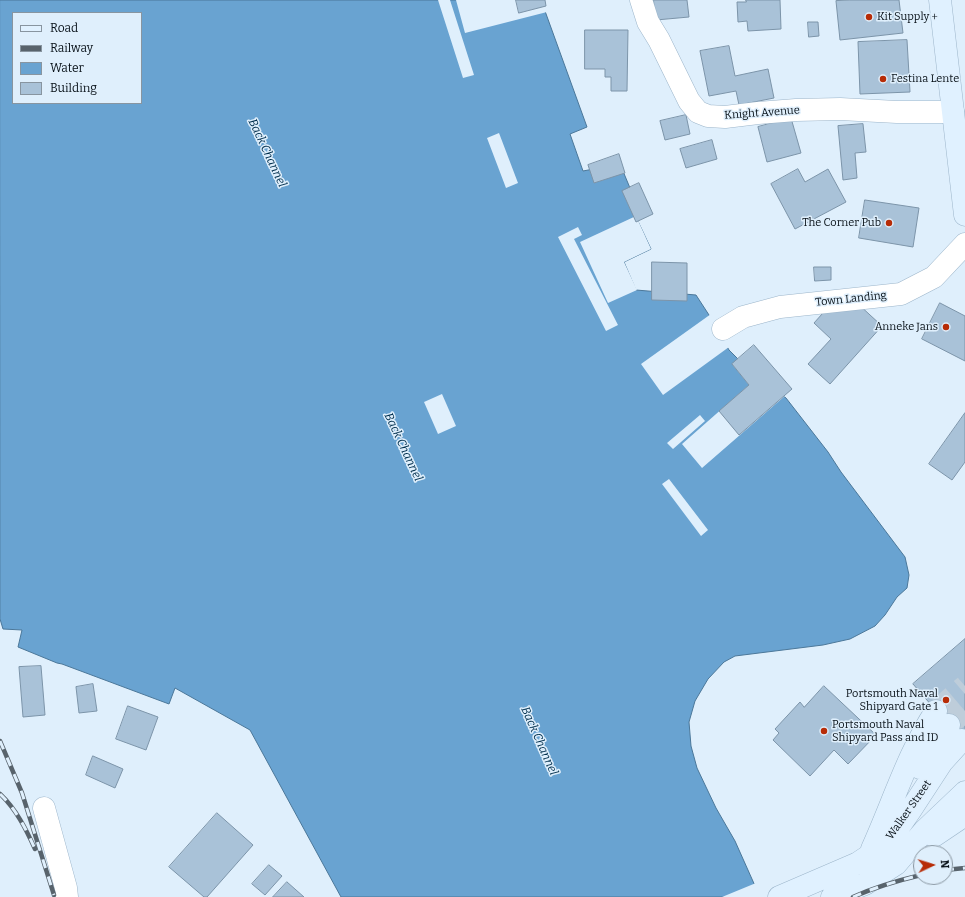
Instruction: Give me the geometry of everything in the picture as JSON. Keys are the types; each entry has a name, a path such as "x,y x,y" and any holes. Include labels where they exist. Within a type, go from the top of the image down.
{"street":[{"name":"Knight Avenue","path":"641,0 648,22 659,40 689,101 698,112 708,116 724,117 780,111 840,109 897,112 953,112"},
{"path":"940,0 965,215"},
{"name":"Town Landing","path":"723,329 743,317 780,307 901,294 934,277 965,244"},
{"name":"Walker Street","path":"779,897 858,864 882,847 894,834 951,751 949,725 929,722 903,774 869,856"},
{"name":"Walker Street","path":"832,897 865,884 896,864 925,830 965,792"},
{"path":"44,808 66,888 67,897"},
{"path":"896,864 965,815"}],"water":[{"name":"Back Channel","path":"0,0 541,0 587,127 570,134 583,171 620,164 640,212 636,217 651,249 624,262 636,290 696,295 729,350 749,370 786,398 828,452 841,472 905,557 909,575 907,588 897,597 885,615 875,626 850,639 823,645 735,656 724,662 708,679 695,701 689,722 691,746 697,768 716,808 735,841 760,897 341,897 250,730 175,688 169,704 57,663 18,647 22,630 3,629 0,619"}],"pier":[{"path":"438,0 450,0 474,75 463,78"},
{"path":"456,0 543,0 547,12 465,33"},
{"path":"499,133 518,183 506,188 487,138"},
{"path":"636,216 651,249 624,262 637,290 608,303 580,242"},
{"path":"578,227 582,235 574,239 618,325 606,331 558,237"},
{"path":"711,314 729,347 663,395 641,364"},
{"path":"740,358 786,395 702,468 682,444 749,385 732,364"},
{"path":"442,394 456,426 438,434 424,402"},
{"path":"700,415 705,421 673,449 667,443"},
{"path":"669,479 708,530 701,536 662,484"},
{"path":"756,883 762,897 722,897"}],"building":[{"path":"516,0 545,0 546,6 519,13"},
{"path":"654,0 687,0 689,17 656,20"},
{"path":"746,0 780,0 781,29 748,31 747,21 738,22 737,2 746,2"},
{"name":"Kit Supply +","path":"899,0 903,33 840,40 836,1"},
{"path":"808,22 818,22 819,36 809,37"},
{"path":"585,30 628,30 627,91 611,91 611,77 605,77 605,69 585,69"},
{"path":"907,40 910,92 860,94 858,42"},
{"path":"729,46 735,76 768,69 774,98 739,105 736,91 709,96 700,51"},
{"path":"686,115 690,134 665,140 660,121"},
{"path":"791,118 801,153 767,162 758,127"},
{"path":"863,124 866,152 855,153 857,178 843,180 838,126"},
{"path":"712,140 717,159 686,168 680,149"},
{"path":"619,154 625,173 594,183 588,165"},
{"path":"798,169 805,182 828,169 846,202 795,229 771,184"},
{"path":"639,183 653,214 636,222 622,191"},
{"name":"The Corner Pub","path":"865,200 919,208 913,247 859,238"},
{"path":"652,262 687,263 687,301 652,300"},
{"path":"814,267 831,267 831,280 815,281"},
{"path":"857,303 882,326 830,384 808,364 831,339 814,323 831,304"},
{"name":"Anneke Jans","path":"940,303 965,316 965,361 922,339"},
{"path":"754,345 792,389 739,435 719,411 749,385 732,364"},
{"path":"965,413 965,462 952,480 929,464"},
{"name":"Portsmouth Naval Shipyard Gate 1","path":"965,639 965,744 913,684"},
{"path":"41,666 45,715 23,717 19,667"},
{"path":"93,684 97,711 79,713 76,687"},
{"name":"Portsmouth Naval Shipyard Pass and ID","path":"824,686 876,735 848,764 834,750 810,776 773,740 779,733 775,729 800,702 804,707"},
{"path":"128,706 158,717 146,750 116,739"},
{"path":"93,756 123,769 115,788 86,775"},
{"path":"217,813 253,845 207,897 204,897 169,867"},
{"path":"269,865 282,876 265,895 252,884"},
{"path":"287,882 304,897 273,897"}],"tunnel":[{"path":"936,711 965,686"},
{"path":"949,725 965,711"}],"railway":[{"path":"0,741 22,793 54,895"},
{"path":"0,794 16,813 35,849"},
{"path":"953,869 965,868"},
{"path":"853,897 869,890 913,877"}],"place":[{"name":"Kit Supply +","path":"869,17"},
{"name":"Festina Lente","path":"883,79"},
{"name":"The Corner Pub","path":"889,223"},
{"name":"Anneke Jans","path":"946,327"},
{"name":"Portsmouth Naval Shipyard Gate 1","path":"946,700"},
{"name":"Portsmouth Naval Shipyard Pass and ID","path":"824,731"}]}
